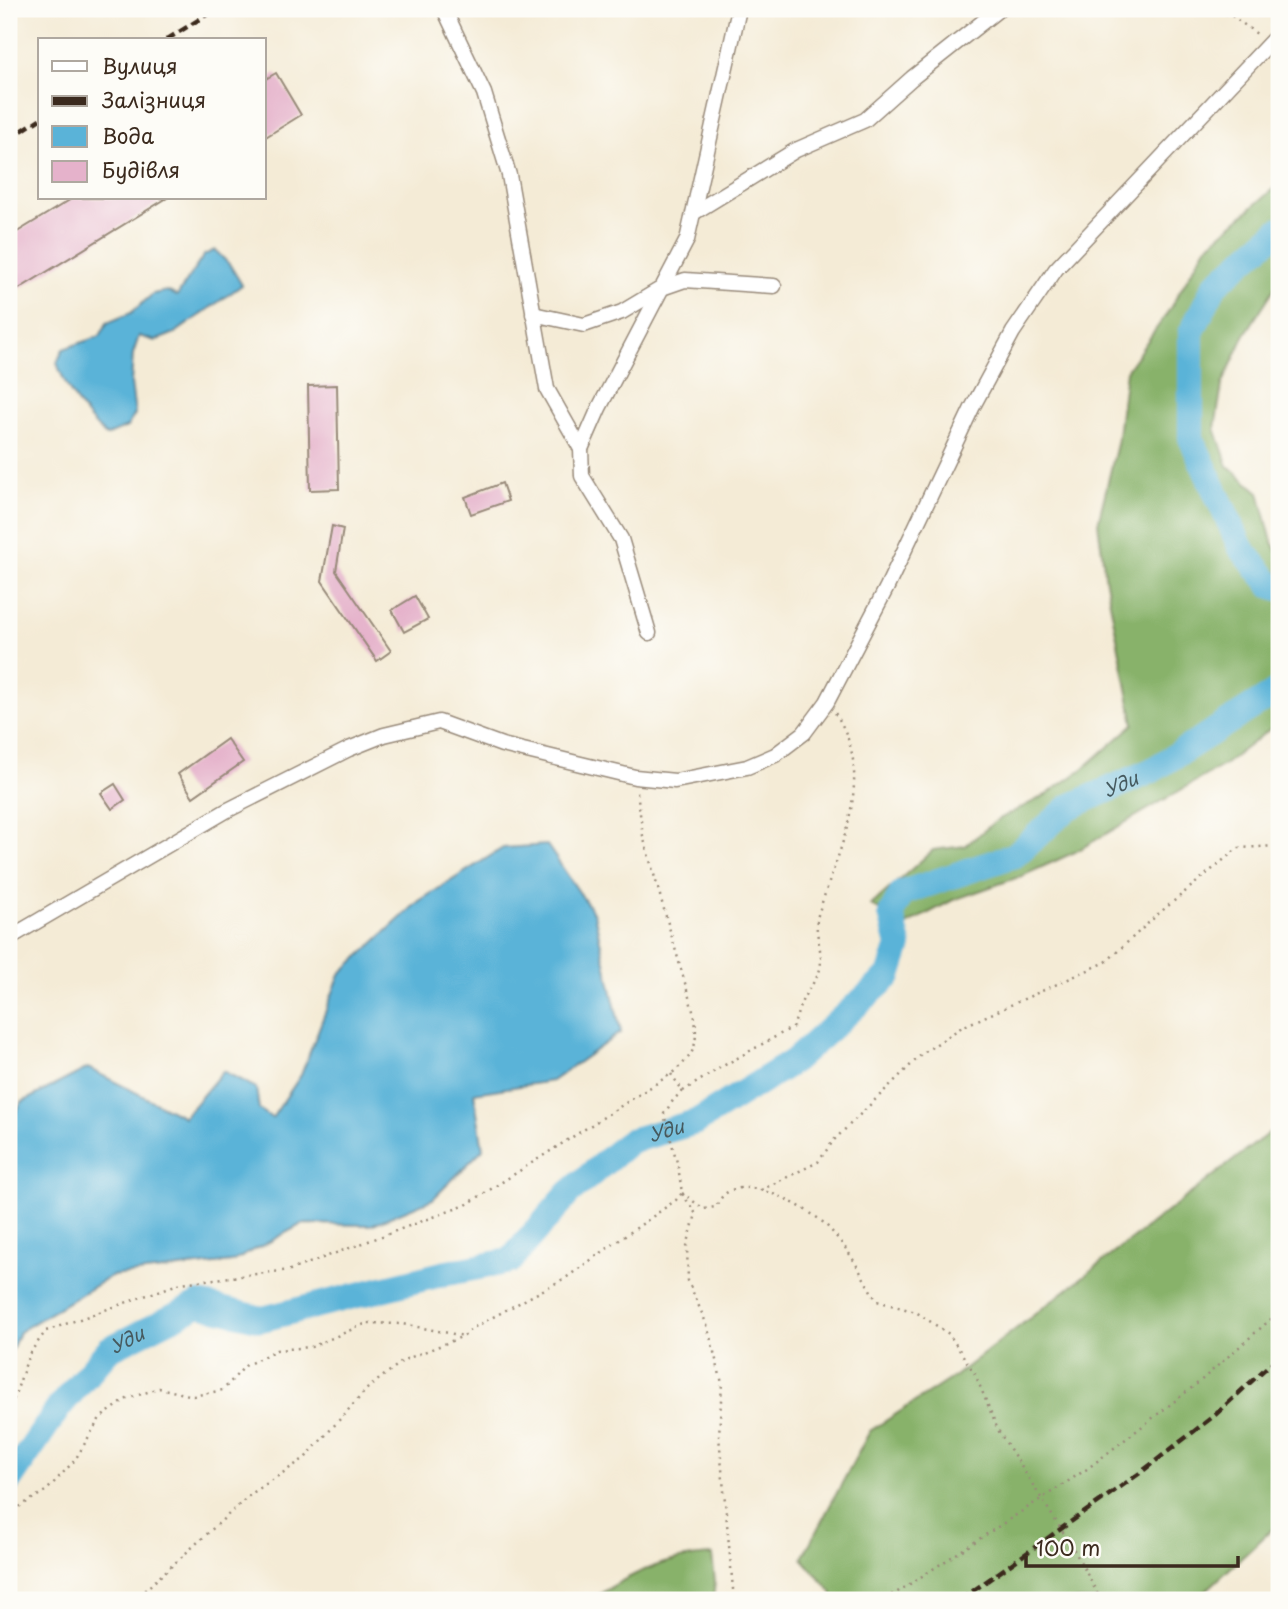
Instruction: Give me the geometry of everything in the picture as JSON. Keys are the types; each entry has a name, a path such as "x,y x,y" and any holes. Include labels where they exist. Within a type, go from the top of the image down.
{"street":[{"path":"444,9 484,93 509,176 547,388 581,449"},
{"path":"649,633 638,588 621,539 582,475 581,449 599,408 687,240 739,9"},
{"path":"695,212 796,150 865,120 912,78 999,9"},
{"path":"9,938 226,811 349,748 384,735 439,722 502,746 635,777 675,781 747,767 775,755 804,733 827,702 887,587 972,408 1013,332 1056,269 1275,38"},
{"path":"533,314 584,325 622,312 662,288 685,280 774,286"}],"path":[{"path":"1212,9 1275,38"},
{"path":"734,1600 719,1436 722,1382 707,1325 688,1281 687,1245 696,1213 682,1193 664,1114 683,1091 793,1027 802,1000 820,969 817,918 835,872 852,815 853,755 841,723 827,702"},
{"path":"9,1413 29,1354 46,1331 181,1283 290,1270 466,1205 686,1062 694,1050 695,1018 643,835 635,777"},
{"path":"761,1190 818,1162 834,1140 923,1053 952,1034 1106,962 1157,915 1238,848 1279,846"},
{"path":"671,1074 683,1091"},
{"path":"682,1193 704,1209 715,1207 726,1192 739,1188 761,1190 780,1197 824,1223 847,1250 877,1301 916,1312 950,1334 975,1374 998,1430 1073,1548 1101,1600"},
{"path":"134,1600 251,1494 305,1458 368,1388 404,1360 464,1336 471,1329 567,1277 676,1200 682,1193"},
{"path":"878,1600 896,1593 1087,1469 1198,1383 1279,1312"},
{"path":"9,1516 14,1510 47,1490 75,1460 100,1418 127,1399 159,1388 193,1396 223,1390 244,1366 276,1350 311,1347 367,1323 402,1324 464,1336"}],"green space":[{"path":"1279,184 1279,281 1244,336 1222,385 1215,428 1228,466 1259,492 1271,538 1279,554 1279,722 1225,764 1075,852 1022,876 953,900 906,925 871,905 933,850 965,846 997,820 1046,795 1084,768 1134,724 1106,582 1098,523 1117,444 1126,371 1166,315 1206,247"},
{"path":"1279,1125 1279,1523 1196,1600 834,1600 832,1592 802,1558 870,1431 955,1376"},
{"path":"712,1555 715,1581 713,1600 591,1600 648,1568 679,1559"}],"water":[{"path":"215,250 230,265 242,285 175,333 155,341 139,336 133,354 131,383 135,414 127,427 106,436 83,411 66,384 57,363 63,349 100,336 107,323 131,313 153,294 167,291 177,296 204,255"},
{"path":"547,845 594,914 621,1032 552,1081 474,1093 483,1149 433,1199 371,1225 302,1224 232,1262 111,1276 19,1332 9,1357 9,1124 22,1102 88,1068 184,1117 223,1071 256,1088 259,1109 272,1118 301,1075 340,974 419,901 503,848"}],"building":[{"path":"276,73 301,115 266,137 266,79"},
{"path":"70,200 164,200 9,295 9,237"},
{"path":"337,385 339,489 310,490 308,386"},
{"path":"502,483 508,501 471,514 465,497"},
{"path":"332,526 343,529 336,571 391,651 377,661 322,581"},
{"path":"415,596 428,619 404,632 392,610"},
{"path":"227,739 243,762 193,797 178,774"},
{"path":"115,784 125,800 112,809 101,793"}],"waterway":[{"name":"Уди","path":"1279,230 1215,285 1191,333 1191,438 1241,548 1272,586 1279,588"},
{"name":"Уди","path":"9,1481 60,1406 109,1349 199,1304 262,1319 442,1274 510,1261 569,1193 630,1141 696,1122 794,1061 889,976 899,945 891,914 902,893 1015,855 1069,807 1151,771 1279,690"}],"railway":[{"path":"169,38 216,9"},
{"path":"9,139 38,120"},
{"path":"960,1600 1140,1473 1215,1415 1279,1356"}]}
